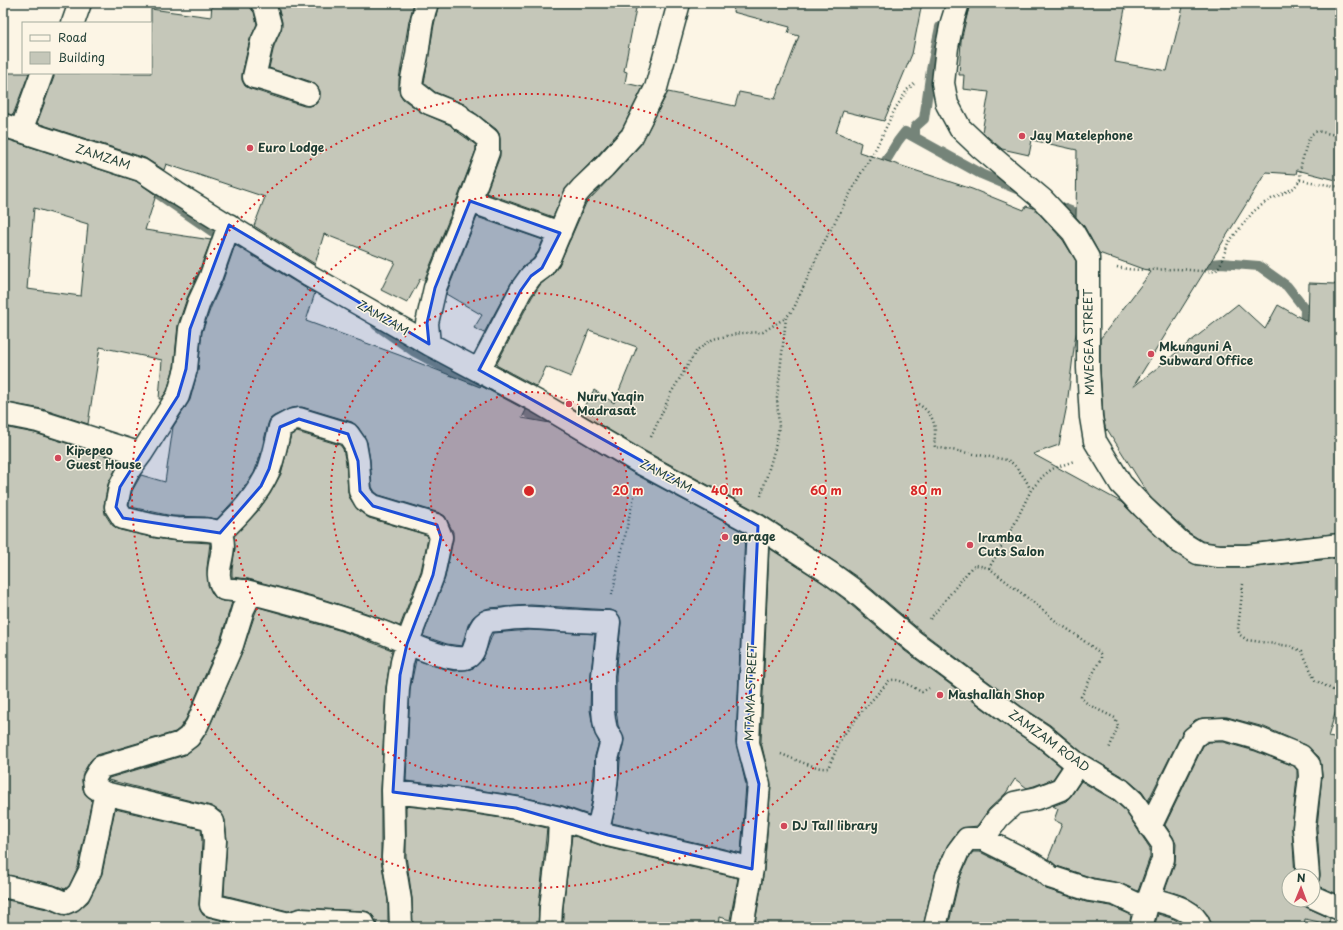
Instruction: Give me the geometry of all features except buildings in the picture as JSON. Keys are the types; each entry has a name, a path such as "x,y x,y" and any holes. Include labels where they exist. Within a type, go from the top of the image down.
{"street":[{"path":"73,22 80,3"},
{"path":"262,3 265,6 270,25 262,42 254,77 274,81 288,88 308,94"},
{"path":"427,3 422,18 417,56 411,80 411,89 429,103 459,115 461,119 488,139 488,152 435,288 427,323 429,344"},
{"path":"479,370 521,290 531,276 542,268 549,258 575,196 632,136 656,88 679,3"},
{"name":"MWEGEA STREET","path":"958,3 952,22 947,47 944,83 948,104 960,128 980,147 1043,200 1074,232 1088,258 1089,397 1094,441 1121,484 1180,542 1198,553 1218,556 1246,556 1340,545"},
{"path":"12,128 41,74"},
{"name":"ZAMZAM","path":"12,128 141,170 308,275 429,344 538,402 639,462 758,526"},
{"path":"470,201 560,233"},
{"path":"228,225 211,276 199,302 190,329 186,369 178,396 129,470 120,487 116,507 123,518 177,529 213,530 220,533 223,540 218,576 224,589 245,591 314,610 380,631 407,644 446,656 466,658 472,654 475,648 478,632 488,621 518,617 609,622 603,675 603,710 606,730 612,740 607,759 608,775 604,803 600,821 593,829"},
{"path":"3,414 38,421 141,454"},
{"path":"220,533 246,506 261,486 269,469 280,428 292,420 299,419 348,434 355,444 360,491 365,500 373,506 436,525 441,537 433,576 407,644 402,662 398,688 393,792 393,857 400,896 401,927"},
{"name":"ZAMZAM ROAD","path":"758,526 836,577 913,641 946,666 1042,735 1076,763 1121,790 1133,802 1163,844 1163,858 1145,912"},
{"name":"MTAMA STREET","path":"742,927 752,869 759,784 748,743 758,526"},
{"path":"245,591 247,601 243,609 232,645 197,725 189,737 181,743 101,767 94,779 95,787 104,793 208,818 213,822 215,841 211,906 289,924 300,920 351,922 363,923 365,927"},
{"path":"1150,827 1193,738 1204,730 1224,728 1259,739 1301,756 1309,765 1310,776 1304,828 1307,868"},
{"path":"983,839 998,818 1014,803 1038,798 1061,789 1076,763"},
{"path":"393,792 464,800 516,808 560,818 608,834 752,869"},
{"path":"3,886 51,897 65,903 72,900 79,893 90,871 105,796 104,793"},
{"path":"550,927 560,818"},
{"path":"935,927 947,876 958,851 967,839 983,839 1033,864 1050,877 1090,890 1115,894 1141,906 1145,912 1185,909 1198,920 1200,927"},
{"path":"1321,901 1340,909"}],"path":[{"path":"609,622 609,606 639,480 639,462 671,393 697,350 713,338 741,333 763,332 786,318 794,308 826,239 876,148 894,111 907,90 919,81 929,80 944,83"},
{"path":"1088,258 1102,264 1126,270 1178,269 1209,272 1216,271 1222,263 1228,243 1252,212 1267,201 1294,188 1300,180 1301,165 1307,143 1312,134 1317,131 1340,136"},
{"path":"1300,180 1340,187"},
{"path":"758,526 760,500 775,448 778,428 777,398 786,318"},
{"path":"918,404 926,409 932,417 935,425 934,443 936,447 1012,462 1031,490"},
{"path":"989,568 1015,523 1031,490 1043,476 1052,470 1067,465 1081,457 1094,441"},
{"path":"1246,556 1238,629 1240,634 1247,640 1289,646 1302,651 1315,680 1340,694"},
{"path":"913,641 971,568 976,565 989,568 1101,655 1081,697 1082,700 1088,704 1115,718 1118,726 1097,775"},
{"path":"748,743 755,744 824,769 828,768 842,737 863,710 889,681 892,679 897,680 922,692 932,687 946,666"},
{"path":"1340,721 1337,739 1337,751 1340,754"}],"highlighted area":[{"path":"470,201 560,233 542,268 531,276 521,290 479,370 758,526 748,743 759,784 752,869 608,835 516,808 393,792 400,675 407,644 433,575 441,537 437,525 373,506 360,491 358,461 348,434 299,419 280,427 269,469 261,486 220,533 123,518 116,507 120,487 178,396 186,369 190,329 229,225 429,344 427,323 435,288"}],"waterway":[{"path":"915,137 915,127 924,119 931,70 940,27"},
{"path":"879,172 905,132 981,174 1021,191"},
{"path":"155,192 223,239 289,276"},
{"path":"1055,205 1088,218"},
{"path":"1197,263 1202,265 1221,263 1259,266 1287,286 1305,309 1304,333"},
{"path":"376,325 413,351 492,393"},
{"path":"514,405 558,429"},
{"path":"581,443 620,463"},
{"path":"716,512 726,522 758,541"},
{"path":"636,831 677,838 718,850"}],"place":[{"name":"Jay Matelephone","path":"1022,136"},
{"name":"Euro Lodge","path":"250,148"},
{"name":"Mkunguni A Subward Office","path":"1151,354"},
{"name":"Nuru Yaqin Madrasat","path":"569,404"},
{"name":"Kipepeo Guest House","path":"58,458"},
{"name":"garage","path":"725,537"},
{"name":"Iramba Cuts Salon","path":"970,545"},
{"name":"Mashallah Shop","path":"940,695"},
{"name":"DJ Tall library","path":"784,826"}]}
